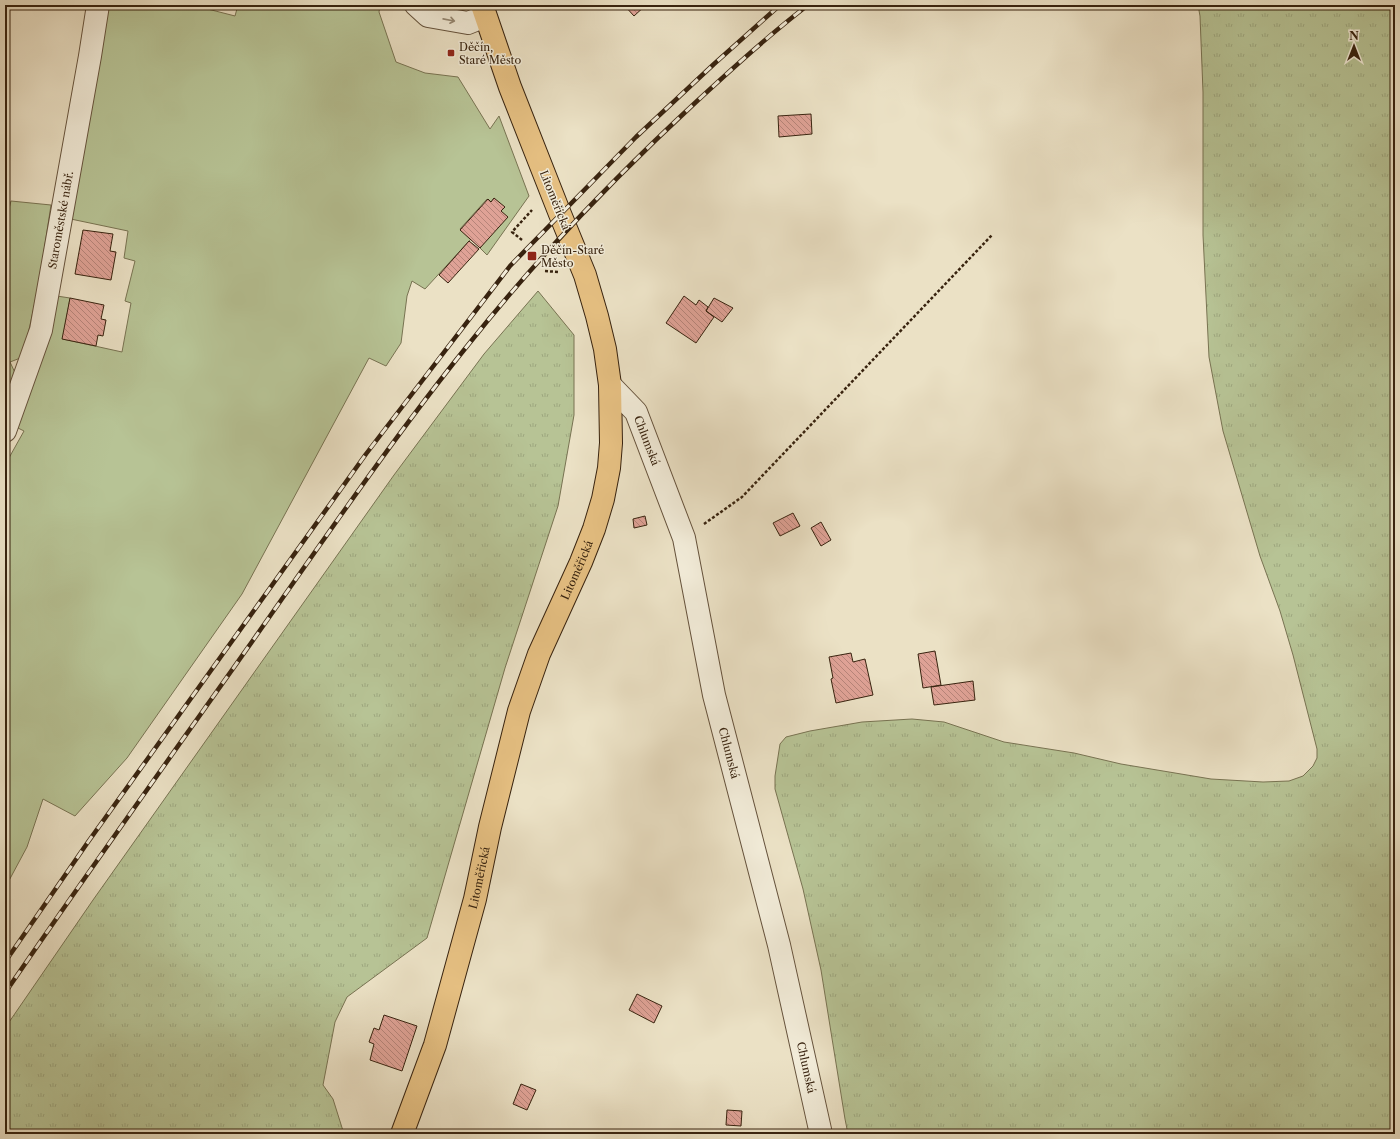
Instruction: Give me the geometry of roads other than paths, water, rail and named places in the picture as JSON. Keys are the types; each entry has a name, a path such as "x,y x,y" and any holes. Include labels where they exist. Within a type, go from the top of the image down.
{"main road":[{"name":"Litoměřická","path":"402,1134 434,1045 474,899 509,750 526,690 591,535 603,499 612,443 610,385 605,349 584,271 550,190 510,87 484,10"}],"street":[{"name":"Staroměstské nábř.","path":"5,431 41,330 98,5"},
{"path":"416,5 428,16 468,23 484,10"},
{"name":"Chlumská","path":"610,385 636,412 684,538 714,695 779,945 821,1134"}],"railway":[{"path":"5,962 88,842 366,454 510,266 636,137 780,5"},
{"path":"5,993 360,489 440,380 494,313 549,250 636,159 737,64 808,5"}],"place":[{"name":"Děčín, Staré Město","path":"451,53"},
{"name":"Děčín-Staré Město","path":"532,256"}]}
